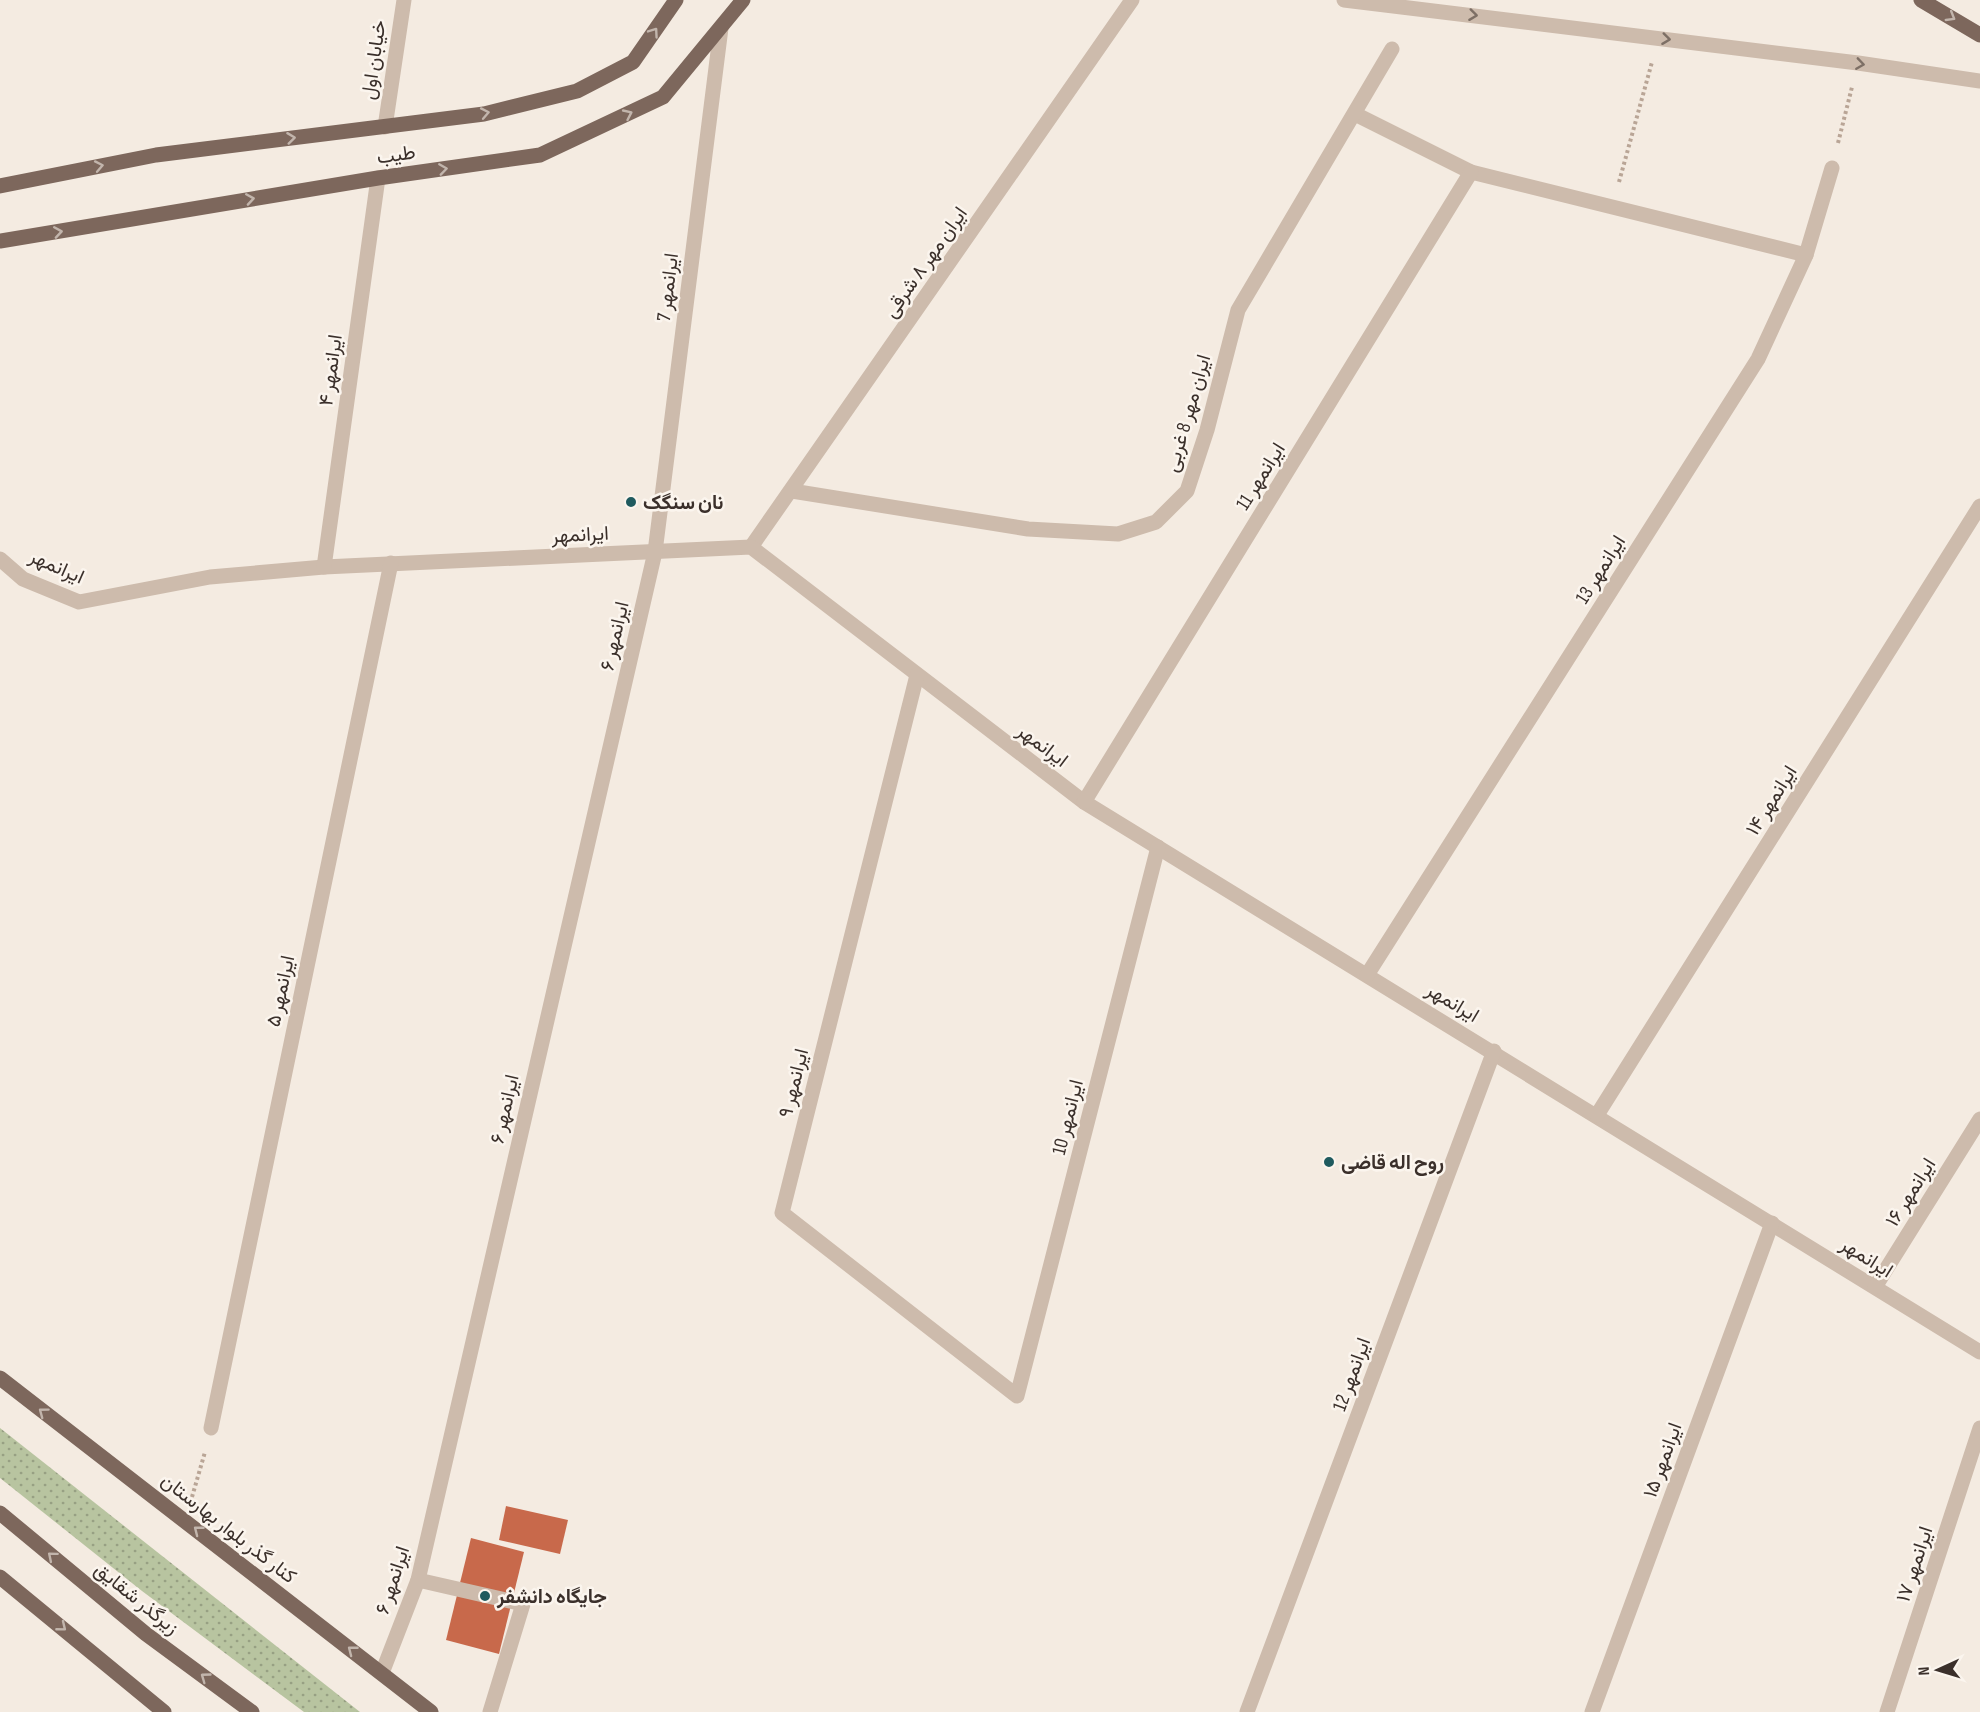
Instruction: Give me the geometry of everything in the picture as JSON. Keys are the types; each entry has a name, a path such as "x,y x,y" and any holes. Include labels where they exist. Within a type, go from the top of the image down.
{"main road":[{"name":"طیب","path":"0,186 156,155 484,114 577,92 633,62 676,0"},
{"name":"طیب","path":"0,241 378,178 540,155 663,98 743,0"},
{"path":"1921,0 1980,35"},
{"name":"کنار گذر بلوار بهارستان","path":"0,1378 431,1712"},
{"name":"زیرگذر شقایق","path":"0,1513 146,1634 252,1712"},
{"path":"0,1577 164,1712"}],"street":[{"name":"خیابان اول","path":"385,127 404,0"},
{"name":"ایران مهر ٨ شرقی","path":"751,547 1132,0"},
{"path":"1344,0 1858,63 1980,81"},
{"name":"ایرانمهر 7","path":"655,552 721,28"},
{"name":"ایران مهر 8 غربی","path":"792,491 1028,529 1118,534 1156,522 1187,491 1207,430 1238,310 1392,50"},
{"path":"1355,114 1471,172 1806,255"},
{"name":"ایرانمهر 13","path":"1367,975 1758,359 1806,255 1832,168"},
{"name":"ایرانمهر 11","path":"1084,802 1471,172"},
{"name":"ایرانمهر ۴","path":"324,567 378,178"},
{"name":"ایرانمهر ۱۴","path":"1597,1115 1980,506"},
{"name":"ایرانمهر","path":"0,559 23,579 79,602 210,577 324,567 751,547 1084,802 1494,1051 1980,1352"},
{"name":"ایرانمهر ۶","path":"382,1673 418,1580 655,552"},
{"name":"ایرانمهر ۵","path":"211,1428 391,563"},
{"name":"ایرانمهر ۹","path":"917,675 782,1213 1017,1396"},
{"name":"ایرانمهر 10","path":"1017,1396 1158,847"},
{"name":"ایرانمهر 12","path":"1247,1712 1494,1051"},
{"name":"ایرانمهر ۱۶","path":"1875,1287 1980,1119"},
{"name":"ایرانمهر ۱۵","path":"1592,1712 1772,1223"},
{"name":"ایرانمهر ۱۷","path":"1887,1712 1980,1428"},
{"path":"418,1580 523,1604 490,1712"}],"path":[{"path":"1612,207 1658,38"},
{"path":"1832,168 1858,63"},
{"path":"186,1521 211,1428"}],"green space":[{"path":"0,1428 360,1712 304,1712 142,1591 0,1478"}],"building":[{"path":"506,1506 568,1520 560,1554 499,1540"},
{"name":"جایگاه دانشفر","path":"471,1538 524,1552 499,1654 446,1640"}],"place":[{"name":"نان سنگک","path":"631,502"},
{"name":"روح اله قاضی","path":"1329,1162"},
{"name":"جایگاه دانشفر","path":"485,1596"}]}
